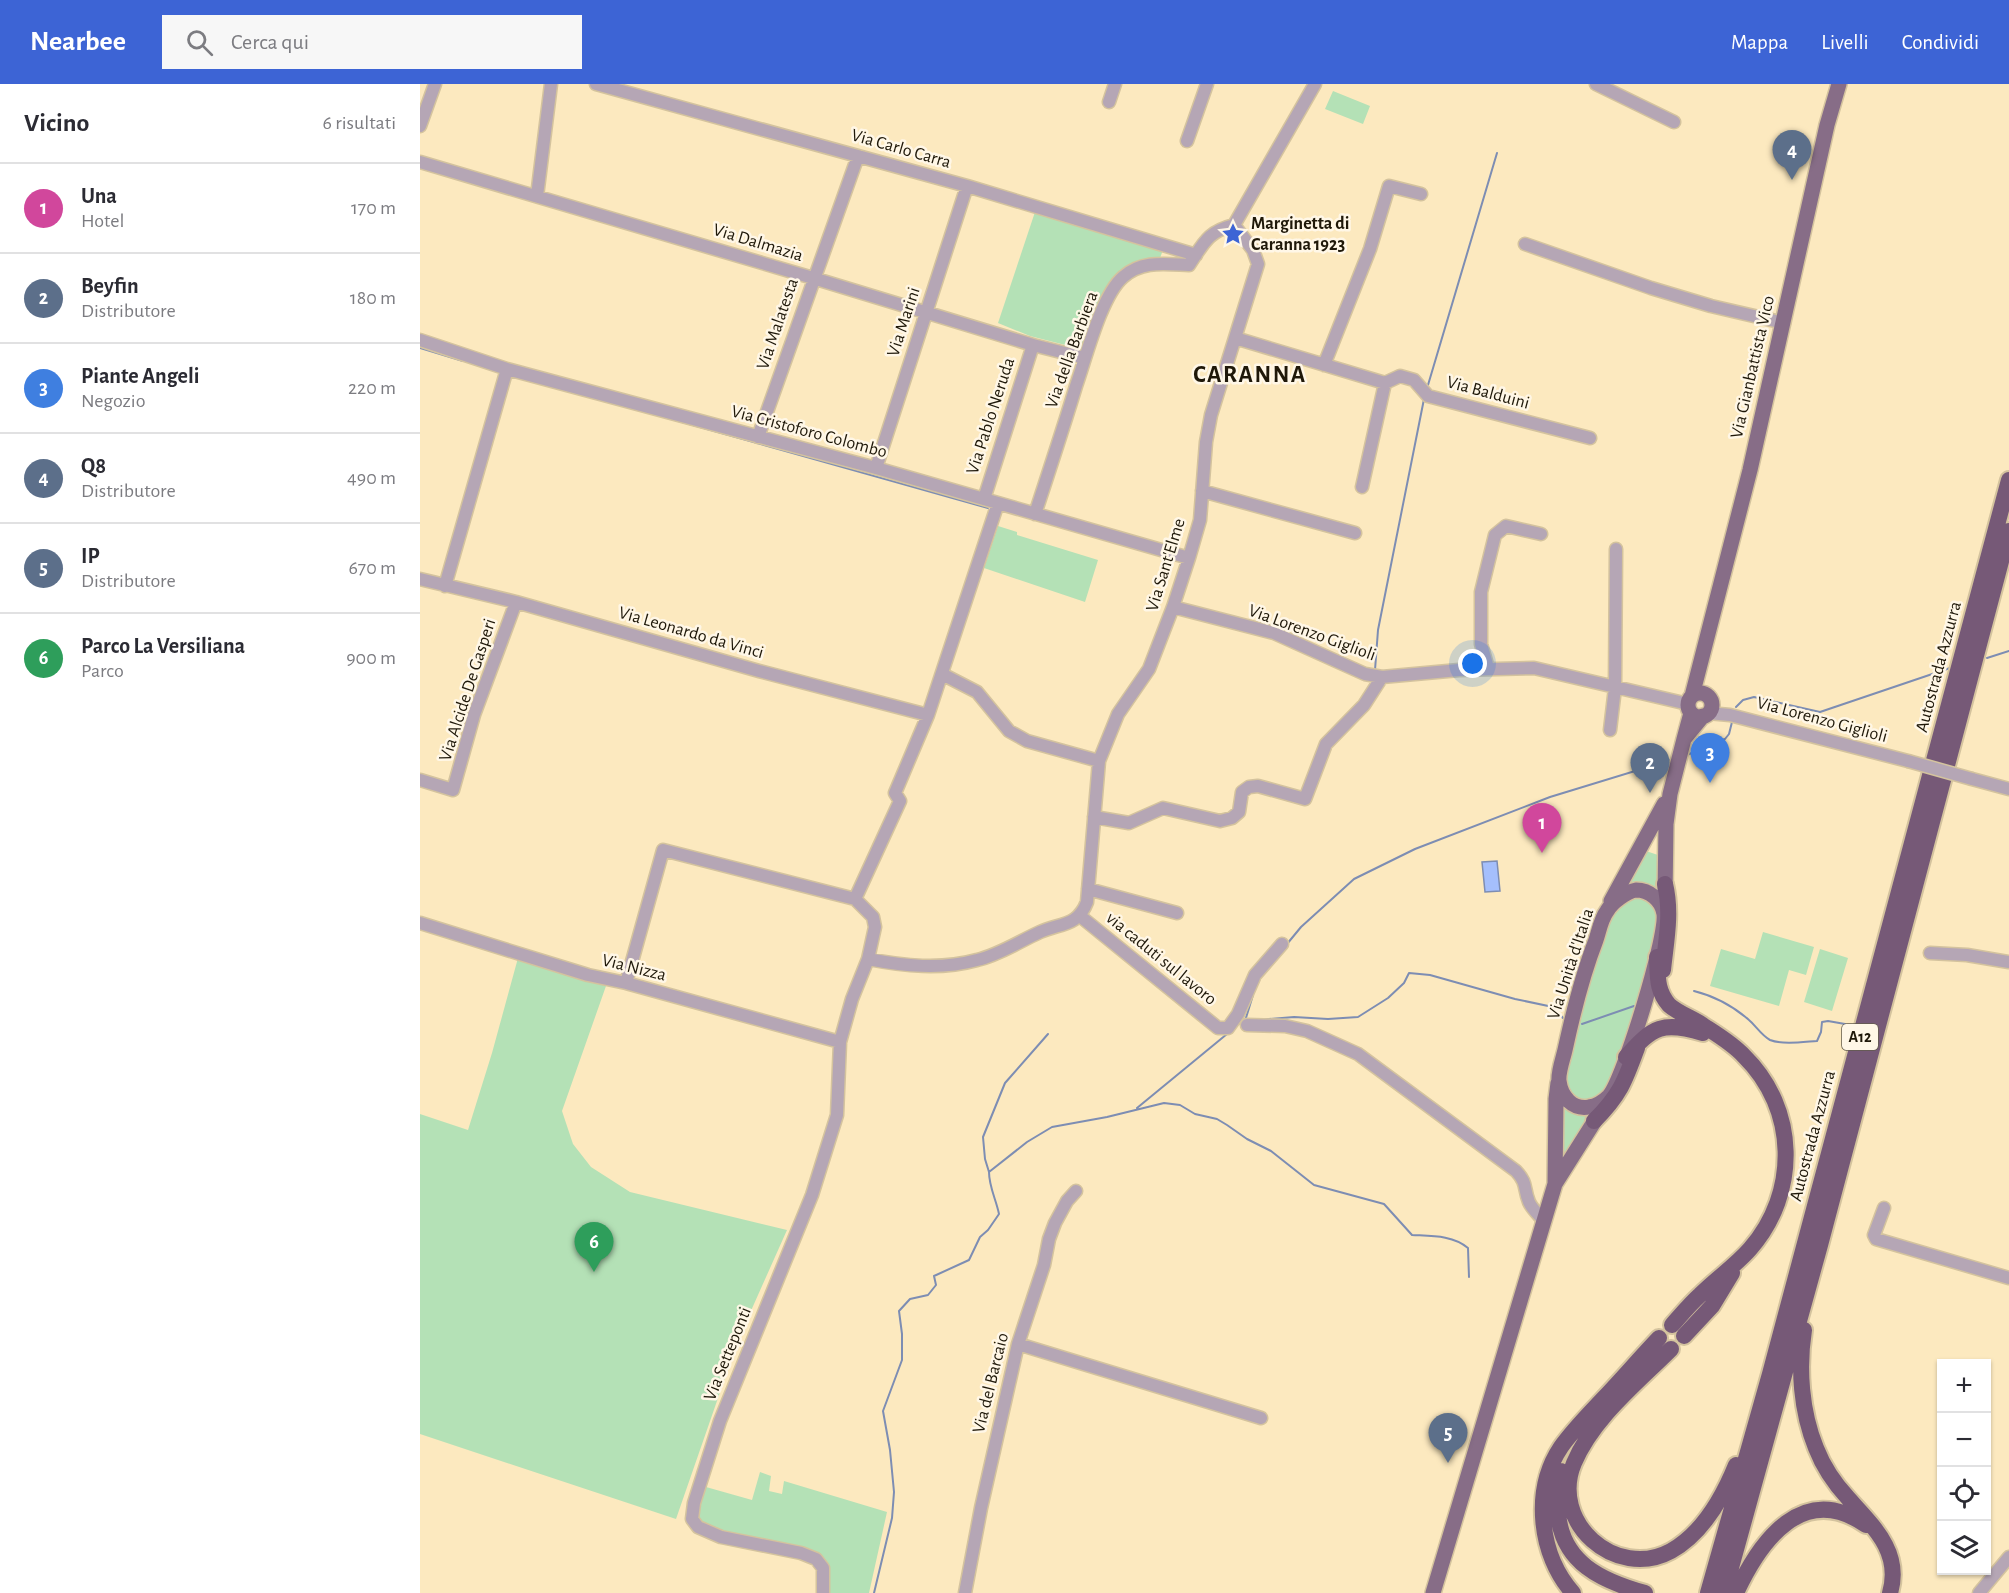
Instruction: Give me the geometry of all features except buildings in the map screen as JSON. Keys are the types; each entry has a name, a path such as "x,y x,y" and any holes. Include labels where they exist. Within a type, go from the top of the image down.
{"highway":[{"name":"Autostrada Azzurra","path":"1708,1593 1770,1374 2009,480"},
{"name":"Autostrada Azzurra","path":"1724,1593 1820,1245 2009,531"},
{"path":"1665,884 1669,908 1663,970 1664,987 1673,1001 1703,1020 1720,1038"},
{"path":"1657,957 1658,986 1662,997 1675,1010 1704,1026 1743,1054 1768,1085 1779,1111 1786,1143 1786,1163 1778,1204 1765,1229 1741,1259 1712,1306 1678,1330"},
{"path":"1626,1057 1640,1041 1656,1029 1671,1026 1720,1038"},
{"path":"1594,1121 1613,1102 1622,1088 1640,1041"},
{"path":"1820,1245 1803,1336 1801,1369 1805,1410 1816,1448 1833,1479 1886,1542 1893,1576 1890,1593"},
{"path":"1629,1593 1581,1569 1566,1552 1554,1525 1552,1502 1554,1478 1563,1453 1665,1344"},
{"path":"1586,1427 1570,1475 1569,1495 1578,1524 1592,1541 1612,1552 1636,1558 1660,1556 1681,1544 1712,1511 1733,1473 1770,1374"},
{"path":"1573,1593 1562,1579 1552,1558 1545,1535 1543,1508 1551,1467 1561,1448 1586,1427"},
{"path":"1586,1427 1573,1447 1558,1479 1557,1504 1562,1535 1572,1552 1585,1566 1614,1583 1645,1593"},
{"path":"1736,1593 1746,1570 1766,1541 1794,1518 1818,1511 1845,1514 1857,1519 1876,1536 1887,1560 1888,1576 1885,1593"}],"main road":[{"name":"Via Gianbattista Vico","path":"1670,794 1684,739 1700,705 1702,659 1750,470 1825,135 1839,84"},
{"path":"1664,915 1666,824 1670,794"},
{"path":"1607,910 1670,794"},
{"name":"Via Unità d'Italia","path":"1433,1593 1555,1184 1615,1085 1657,957 1664,915 1661,905 1644,890 1629,892 1607,910 1579,989 1556,1099 1555,1184"},
{"path":"1559,1080 1564,1097 1577,1107 1591,1107 1608,1096"}],"street":[{"path":"420,126 435,84"},
{"path":"537,196 551,84"},
{"name":"Via Carlo Carra","path":"596,84 967,186 1196,255"},
{"path":"1109,102 1115,84"},
{"path":"1187,141 1207,84"},
{"path":"1196,255 1207,238 1217,229 1234,225 1315,84"},
{"path":"1596,84 1674,122"},
{"name":"Via Malatesta","path":"758,437 858,156"},
{"name":"Via Dalmazia","path":"420,162 1033,345 1085,358"},
{"name":"Via Marini","path":"876,468 967,186"},
{"path":"1324,365 1370,249 1389,186 1421,194"},
{"name":"Via Sant'Elme","path":"1082,914 1087,902 1099,761 1118,714 1149,669 1189,558 1200,520 1210,415 1258,264 1253,250 1234,225"},
{"path":"1525,244 1651,288 1711,306 1784,323"},
{"name":"Via della Barbiera","path":"1035,514 1085,358 1115,285 1139,267 1148,264 1189,265 1196,255"},
{"name":"Via Balduini","path":"1235,338 1384,383 1400,376 1414,380 1428,396 1590,438"},
{"name":"Via Cristoforo Colombo","path":"420,340 506,371 876,468 1189,558"},
{"name":"Via Pablo Neruda","path":"984,499 1033,345"},
{"path":"445,586 506,371"},
{"path":"1362,487 1384,383"},
{"path":"1202,491 1355,533"},
{"path":"855,898 900,801 895,793 928,715 998,503"},
{"path":"1488,668 1482,644 1481,592 1495,535 1506,526 1541,534"},
{"path":"1610,730 1615,688 1616,549"},
{"name":"Via Leonardo da Vinci","path":"420,579 516,602 759,671 928,715"},
{"name":"Via Alcide De Gasperi","path":"420,780 453,790 474,715 516,602"},
{"name":"Via Lorenzo Giglioli","path":"1173,607 1274,633 1365,674 1382,677 1488,668 1534,668 1615,688 1700,705 2009,789"},
{"path":"942,674 976,692 1009,731 1027,741 1099,761"},
{"path":"1094,817 1129,823 1163,808 1220,820 1232,818 1239,812 1242,792 1249,786 1258,786 1305,799 1326,744 1364,705 1382,677"},
{"path":"626,983 663,850 855,898 873,917 875,927 868,959 852,999 840,1042"},
{"path":"1088,889 1177,913"},
{"name":"via caduti sul lavoro","path":"868,959 914,966 944,965 978,960 1082,914 1218,1028 1228,1028 1238,1014 1255,975 1282,944"},
{"name":"Via Nizza","path":"420,923 568,969 840,1042"},
{"path":"1930,953 1967,955 2009,962"},
{"path":"1247,1025 1285,1026 1307,1031 1358,1054 1516,1171 1526,1186 1528,1201 1544,1221"},
{"name":"Via Setteponti","path":"823,1593 823,1568 816,1559 801,1553 721,1537 698,1527 692,1519 694,1503 720,1421 812,1195 837,1115 840,1042"},
{"name":"Via del Barcaio","path":"965,1593 981,1508 1018,1344 1044,1264 1054,1222 1066,1201 1076,1191"},
{"path":"1884,1208 1875,1230 1876,1239 2009,1278"},
{"path":"1018,1344 1261,1418"},
{"path":"1979,1593 2009,1557"}],"green space":[{"path":"1333,91 1370,106 1363,124 1325,109"},
{"path":"1035,212 1163,250 1160,258 1137,261 1125,267 1115,276 1100,298 1081,349 1030,336 998,323"},
{"path":"998,526 1017,532 1017,535 1098,560 1085,602 984,568"},
{"path":"1646,851 1661,856 1658,897 1620,895"},
{"path":"1634,894 1658,906 1656,942 1619,1068 1601,1095 1580,1104 1564,1084 1573,1027 1611,914"},
{"path":"1763,932 1814,947 1806,975 1789,970 1779,1006 1710,986 1721,949 1755,959"},
{"path":"1820,949 1848,958 1832,1011 1804,1002"},
{"path":"518,958 606,986 562,1111 573,1144 591,1167 630,1192 787,1230 750,1313 726,1375 676,1519 420,1434 420,1114 468,1130"},
{"path":"1560,1099 1597,1110 1560,1164"},
{"path":"760,1472 771,1476 769,1491 782,1494 784,1481 887,1512 869,1593 828,1593 828,1564 820,1556 713,1531 701,1522 698,1512 706,1487 752,1500"}],"water":[{"path":"1497,861 1500,891 1485,892 1482,862"}],"waterway":[{"path":"1428,385 1497,153"},
{"path":"420,348 463,361"},
{"path":"1375,670 1378,630 1424,399"},
{"path":"657,415 988,508"},
{"path":"1987,658 2009,651"},
{"path":"1736,707 1743,700 1754,697 1820,712 1950,668"},
{"path":"1687,755 1725,739 1732,722"},
{"path":"1287,944 1301,927 1354,879 1415,849 1550,797 1671,760"},
{"path":"1256,1020 1294,1017 1328,1019 1358,1017 1388,998 1404,983 1409,973 1430,975 1515,999 1553,1007 1563,1018"},
{"path":"1694,991 1730,1006 1749,1020 1767,1038 1775,1042 1817,1041 1822,1022 1845,1024"},
{"path":"1245,1021 1253,995"},
{"path":"1582,1024 1634,1006"},
{"path":"989,1172 983,1137 1005,1083 1048,1034"},
{"path":"1137,1108 1227,1034"},
{"path":"874,1593 892,1518 894,1492 883,1411 902,1360 899,1311 910,1299 928,1295 936,1285 934,1276 969,1260 980,1237 999,1214 989,1172 1027,1142 1052,1127 1164,1103 1180,1105 1195,1114 1217,1119 1247,1139 1271,1151 1314,1185 1384,1204 1412,1235 1442,1237 1462,1244 1468,1248 1469,1277"}],"place":[{"name":"Q8","path":"1792,180"},
{"name":"Marginetta di Caranna 1923","path":"1233,234"},
{"name":"Piante Angeli","path":"1710,783"},
{"name":"Beyfin","path":"1650,793"},
{"name":"Una","path":"1542,853"},
{"name":"Parco La Versiliana","path":"594,1272"},
{"name":"IP","path":"1448,1463"}],"district":[{"name":"CARANNA","path":"1250,375"}]}
